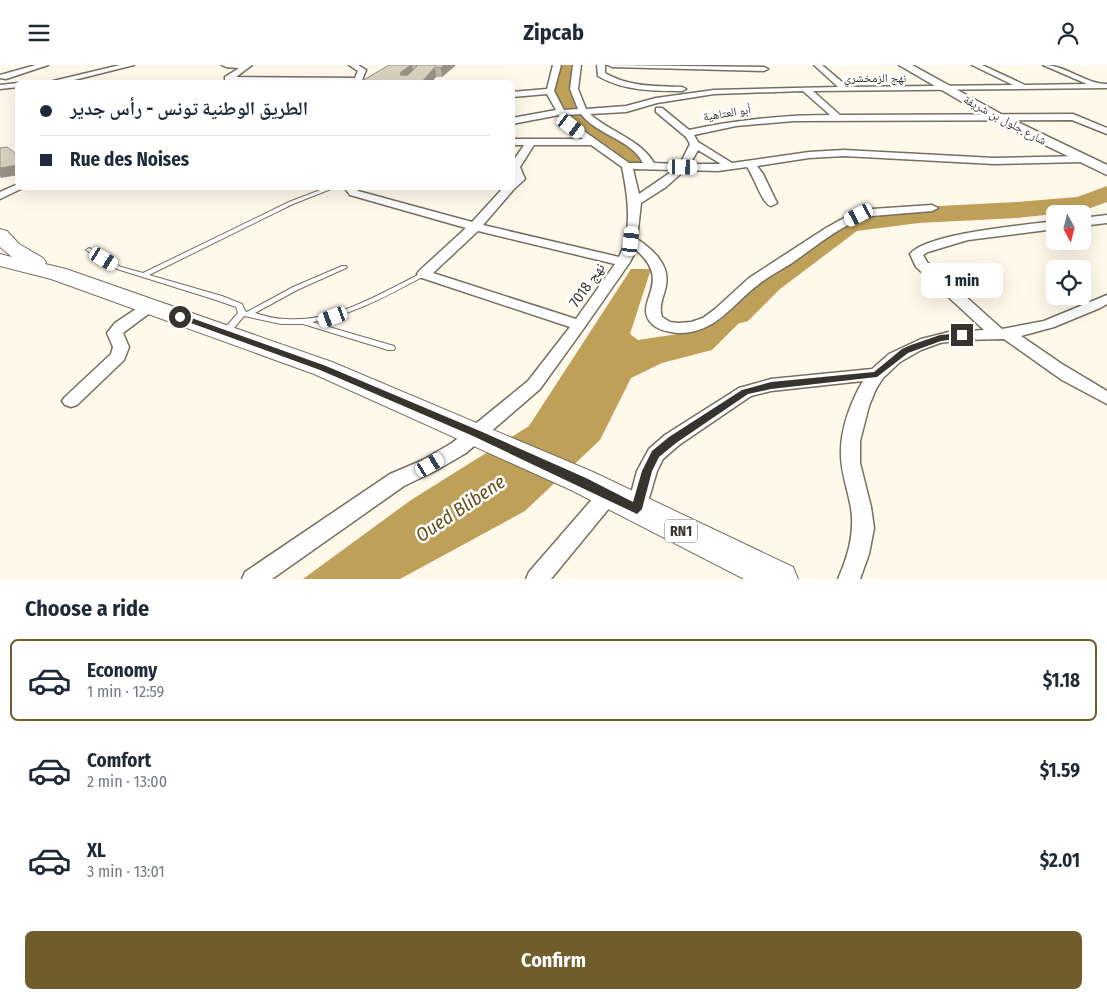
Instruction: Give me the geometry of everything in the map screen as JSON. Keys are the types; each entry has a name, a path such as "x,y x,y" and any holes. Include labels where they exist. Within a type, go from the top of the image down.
{"main road":[{"name":"شارع جلول بن شريفة","path":"904,65 997,117 1107,171"},
{"name":"RN1","path":"0,235 12,248 58,274"},
{"name":"RN1","path":"0,259 58,274 226,332 323,368 486,438 609,495 780,579"}],"street":[{"path":"1,76 44,65"},
{"path":"62,80 130,65"},
{"path":"226,65 247,66"},
{"path":"354,65 362,70 357,80"},
{"path":"557,65 550,91 571,126 628,166 732,167 808,155 844,153 1001,161 1082,159"},
{"path":"577,65 573,76 575,96 583,112 601,127 632,146 648,161 650,166"},
{"path":"601,65 601,74 605,77 633,86 714,92"},
{"path":"612,65 641,69 762,67 771,75"},
{"path":"818,65 846,89"},
{"path":"976,65 1026,87"},
{"path":"1047,65 1103,87"},
{"path":"226,80 247,66"},
{"path":"1,76 15,85"},
{"path":"654,80 663,80"},
{"path":"778,82 785,89"},
{"path":"0,87 15,85"},
{"name":"نهج الزمخشري","path":"785,89 1103,87"},
{"path":"515,121 563,113 626,109 656,101 714,92 785,89"},
{"path":"805,89 838,118"},
{"path":"515,95 550,91"},
{"path":"658,110 689,135"},
{"name":"أبو العتاهية","path":"635,201 658,188 692,157 695,144 689,135 695,131 736,123 794,118 1073,117 1107,131"},
{"path":"515,142 593,142"},
{"path":"515,166 530,143"},
{"path":"695,144 732,167"},
{"path":"750,164 758,174 771,203"},
{"name":"نهج 7018","path":"253,579 397,480 430,465 459,448 486,438 534,385 623,262 631,241 635,201 628,166"},
{"path":"515,169 520,179 515,184"},
{"path":"0,185 15,182"},
{"path":"0,196 15,189"},
{"path":"352,190 354,193 475,227 623,262"},
{"path":"509,190 475,227 424,274 579,325"},
{"path":"631,241 647,251 657,268 661,281 653,307 654,318 661,324 674,327 692,327 707,322 754,281 790,259 820,235 859,215 932,208"},
{"path":"1091,221 1107,219"},
{"path":"1046,226 967,236 923,249 916,254 921,264 1003,334 1073,380 1107,398"},
{"path":"849,579 863,527 853,481 851,444 864,397 877,374 905,351 924,343 940,338 962,335 1003,334 1050,325 1107,299"},
{"path":"71,401 118,356 121,347 115,333 120,326 150,306"},
{"path":"537,579 609,495 647,471 656,454 679,435 745,392 771,385 877,374"}],"lane":[{"path":"144,275 291,203 326,190"},
{"path":"89,250 120,268 219,298 239,306 246,313 285,321 323,320 343,313 424,274"},
{"path":"226,332 246,313 273,298 344,267"},
{"path":"301,322 391,348"}],"water":[{"path":"631,269 651,269 630,334 638,340 691,332 721,319 762,279 776,286 712,350 662,363 631,378 600,440 525,511 400,579 303,579 411,500 529,426"}],"building":[{"path":"389,65 411,65 401,72 400,75 408,75 417,66 415,65 444,65 441,68 435,67 424,80 364,80"},
{"path":"7,147 15,153 15,166 0,168 0,148"}],"waterway":[{"name":"Oued Blibene","path":"567,65 563,88 565,97 587,124 619,145 637,161"},
{"path":"737,314 769,283 849,224 919,215 1017,210 1082,204 1107,193"}],"route":[{"path":"180,317 323,368 476,433 582,481 637,509 647,471 656,454 672,440 722,405 745,392 771,385 877,374 905,351 940,338 962,335"}]}
